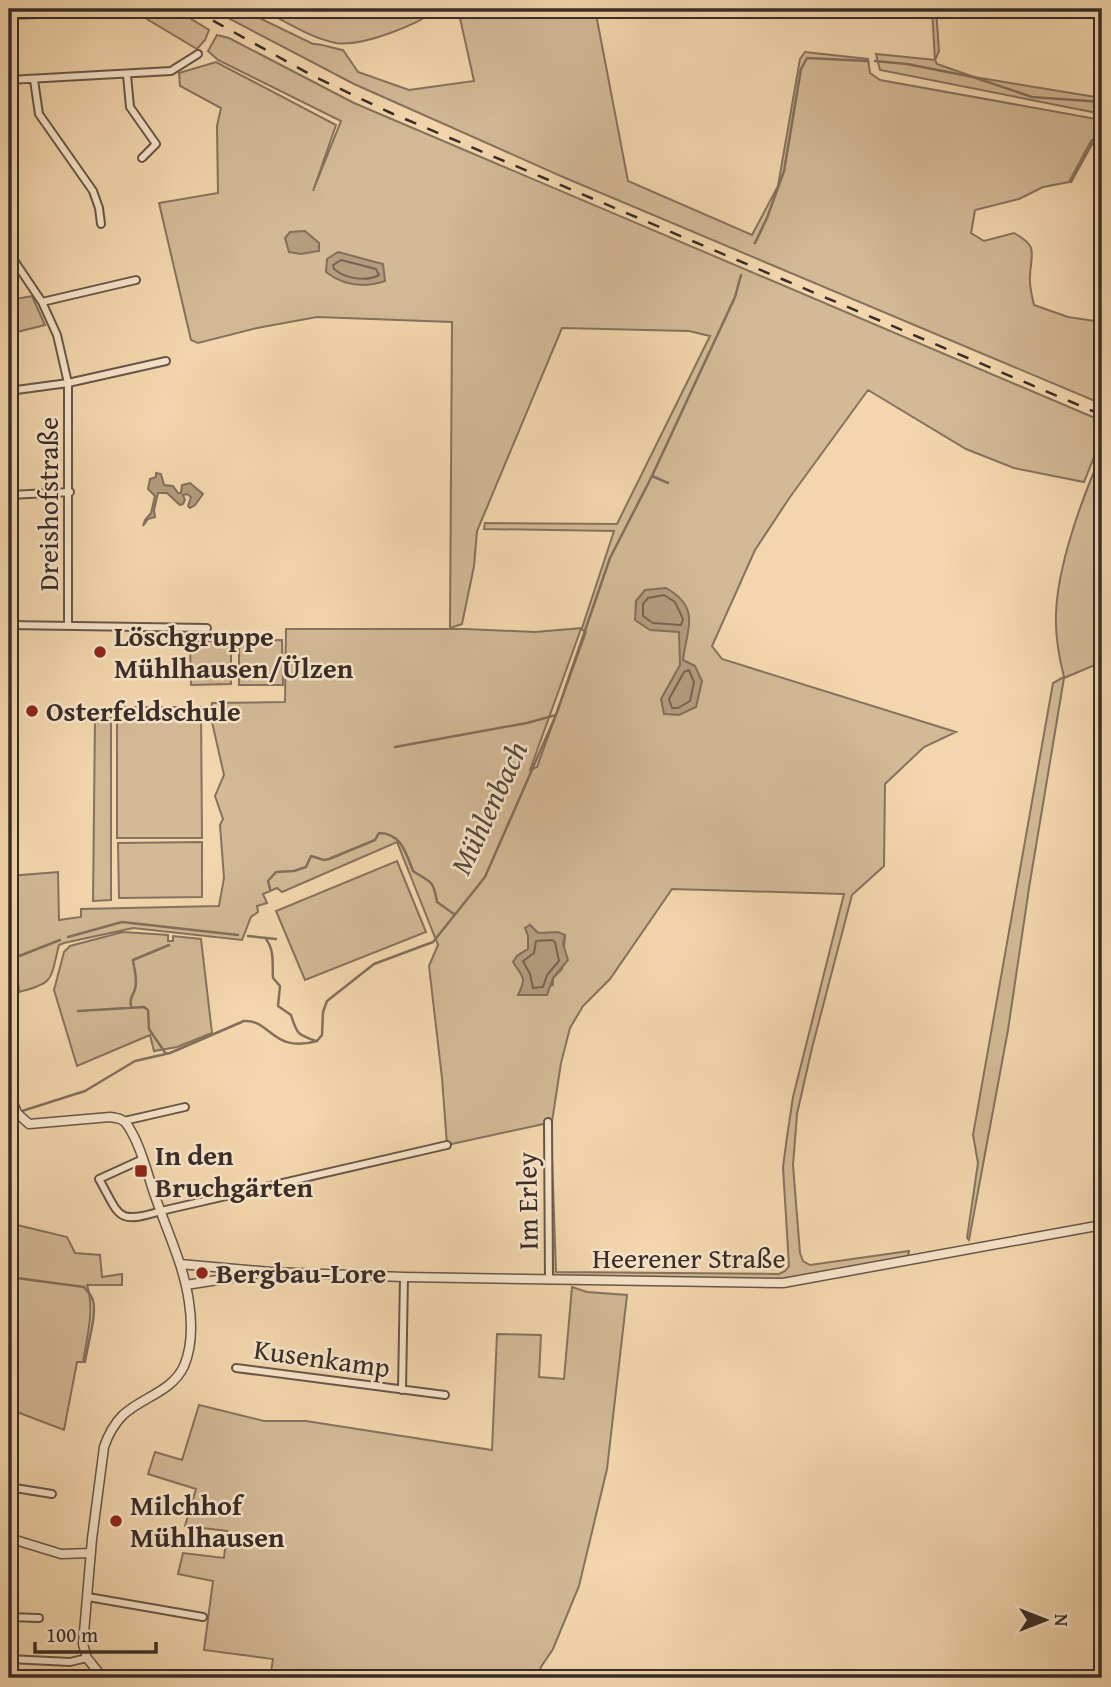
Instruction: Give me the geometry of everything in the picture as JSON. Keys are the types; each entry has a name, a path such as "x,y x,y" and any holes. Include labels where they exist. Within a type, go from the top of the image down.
{"street":[{"path":"9,80 171,71 198,54"},
{"path":"127,75 130,107 156,144 142,158"},
{"path":"34,80 38,114 93,191 101,224"},
{"name":"Dreishofstraße","path":"9,253 42,302 57,335 68,383 68,626"},
{"path":"42,302 136,280"},
{"name":"Dreishofstraße","path":"68,383 166,360"},
{"path":"9,391 68,383"},
{"path":"9,495 70,492"},
{"path":"9,625 207,628"},
{"path":"9,1093 17,1113 29,1124 110,1117 124,1121 185,1107"},
{"path":"103,1678 87,1658 83,1644 104,1447 109,1434 124,1413 170,1385 179,1376 187,1357 191,1319 180,1264 142,1159 124,1121"},
{"name":"Im Erley","path":"548,1122 550,1280"},
{"path":"142,1159 99,1179 118,1212 125,1218 135,1219 447,1144"},
{"name":"Heerener Straße","path":"180,1264 271,1272 404,1277 783,1283 1102,1225"},
{"name":"Heerener Straße","path":"186,1285 271,1272"},
{"name":"Kusenkamp","path":"402,1390 404,1277"},
{"name":"Kusenkamp","path":"236,1367 445,1395"},
{"path":"9,1477 15,1489 9,1503"},
{"path":"15,1489 52,1494"},
{"path":"9,1538 61,1554 91,1553"},
{"path":"88,1597 203,1617"},
{"path":"9,1617 38,1618"},
{"path":"9,1658 70,1662 87,1658"}],"shaded area":[{"path":"9,9 175,9 209,30 197,49 140,15 9,19"},
{"path":"241,9 313,44 343,50 358,72 409,90 474,81 458,9 595,9 628,181 752,235 778,186 800,59 805,52 868,59 870,73 880,80 1102,120 1102,139 1095,138 1091,141 1069,182 1043,187 1019,199 975,210 971,233 984,241 1014,233 1022,238 1032,251 1030,283 1034,305 1068,317 1102,322 1102,404 563,177 354,84 228,18"},
{"path":"261,9 438,9 389,34 360,42 336,43 298,29"},
{"path":"932,9 936,9 939,51 935,60"},
{"path":"217,35 229,38 354,103 1102,421 1102,437 1084,482 1014,468 966,449 868,390 755,550 712,646 722,659 956,732 924,747 885,784 884,866 852,895 797,1114 793,1165 800,1253 803,1261 810,1265 909,1251 907,1261 783,1283 549,1280 548,1123 447,1145 429,966 438,945 397,842 282,892 277,888 263,894 267,903 257,906 258,912 251,917 242,940 133,928 64,943 59,945 49,978 39,986 19,992 16,961 9,962 9,876 58,872 59,920 81,917 81,909 219,906 224,878 220,825 223,819 215,796 224,775 210,713 212,703 285,702 286,629 465,629 535,632 582,628 614,531 484,529 485,523 617,524 710,336 689,331 562,328 477,531 474,566 462,624 450,628 452,322 317,317 198,343 191,340 159,203 218,193 217,126 221,108 180,86 179,73 216,62 336,125 313,191 341,121 218,60 208,51","holes":["581,629 586,632 537,767 530,770","672,889 844,894 793,1097 783,1167 789,1266 785,1271 779,1274 556,1272 551,1128 561,1063 570,1028 583,1006 610,979","530,925 538,933 565,935 562,969 553,978 553,985 522,995 520,990 524,985 523,977 514,962 517,956 528,949"]},
{"path":"876,54 935,60 937,64 974,77 1102,98 1102,114 880,70"},
{"path":"32,296 45,325 9,334 9,300"},
{"path":"1102,453 1102,662 1064,678 1008,1030 969,1240 967,1238 978,1163 973,1135 1053,683 1064,677 1056,629 1061,574 1072,531"},
{"path":"282,640 283,685 239,685 239,641"},
{"path":"190,641 231,641 231,684 191,685"},
{"path":"117,707 201,707 202,838 117,838"},
{"path":"95,718 111,718 111,900 93,901"},
{"path":"202,842 202,897 119,898 118,843"},
{"path":"397,861 426,932 305,980 276,911"},
{"path":"123,932 168,935 168,941 173,941 173,936 201,939 212,1033 177,1047 154,1051 150,1035 77,1066 54,990 64,952 70,946"},
{"path":"9,1223 67,1237 75,1253 100,1255 102,1277 122,1274 122,1285 87,1285 90,1304 88,1333 83,1362 77,1362 64,1430 9,1409"},
{"path":"572,1287 587,1292 627,1295 607,1469 579,1586 553,1649 541,1667 539,1678 270,1678 273,1659 204,1650 213,1581 178,1574 183,1553 224,1558 227,1531 185,1526 196,1489 148,1474 155,1452 182,1460 199,1405 264,1421 306,1421 492,1450 497,1334 541,1335 539,1377 564,1379"}],"water":[{"path":"305,231 319,243 319,251 301,254 289,252 285,238 290,232"},
{"path":"338,252 383,264 385,281 369,285 354,284 333,277 326,272 327,259"},
{"path":"156,473 161,474 164,485 173,486 178,493 181,493 182,485 190,483 203,494 190,508 188,506 191,497 187,494 183,495 185,500 180,505 167,493 158,493 155,517 148,519 143,526 151,513 155,496 148,489 150,479 156,477"},
{"path":"666,588 677,595 688,611 689,628 683,660 695,666 702,681 696,707 679,715 664,714 661,699 680,665 679,632 650,630 635,620 636,601 645,590"},
{"path":"530,925 538,933 558,932 565,935 563,944 568,960 553,978 547,995 518,995 523,978 513,962 528,949 525,928"}],"waterway":[{"path":"755,243 784,171 801,69 807,58 868,61"},
{"path":"875,61 907,64 973,77 1032,97 1102,102"},
{"path":"1071,182 1093,142 1102,140"},
{"name":"Mühlenbach","path":"22,1111 85,1091 135,1061 170,1053 244,1021 260,1025 281,1040 291,1043 317,1041 322,1035 323,1012 327,1001 374,964 433,942 485,877 556,715 610,558 652,476 735,297 741,275"},
{"path":"652,476 668,483"},
{"path":"395,747 527,723 556,715"},
{"path":"270,889 268,881 276,872 306,867 311,856 329,859 375,840 379,833 398,840 413,871 432,885 437,902 454,914"},
{"path":"68,937 122,922 238,935"},
{"path":"248,936 276,939"},
{"path":"266,939 272,953 273,978 280,986 278,1006 291,1015 298,1032 316,1041"},
{"path":"9,960 60,940"},
{"path":"131,1006 136,982 133,960 169,945"},
{"path":"78,1011 144,1007 148,1010 149,1029 166,1054"},
{"name":"Mühlenbach","path":"9,1119 12,1116"},
{"path":"9,1277 84,1287 92,1297 94,1307 85,1362"}],"railway":[{"path":"192,9 313,76 391,113 1102,415"}],"place":[{"name":"Löschgruppe Mühlhausen/Ülzen","path":"100,652"},
{"name":"Osterfeldschule","path":"32,711"},
{"name":"In den Bruchgärten","path":"141,1171"},
{"name":"Bergbau-Lore","path":"202,1273"},
{"name":"Milchhof Mühlhausen","path":"116,1521"}]}
